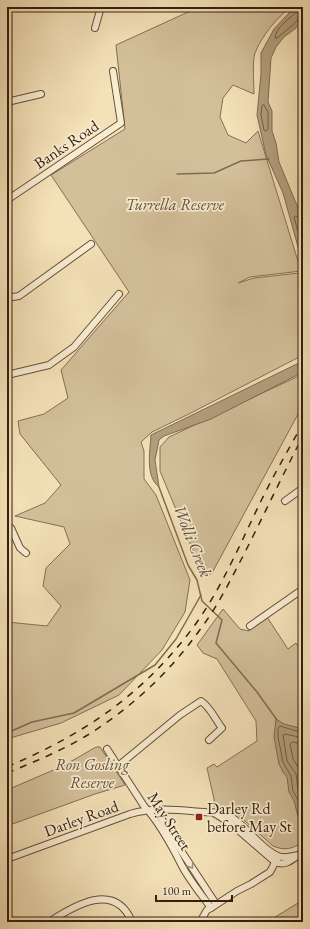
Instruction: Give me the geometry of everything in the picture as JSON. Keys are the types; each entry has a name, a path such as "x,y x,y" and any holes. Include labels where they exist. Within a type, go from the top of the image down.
{"street":[{"path":"95,28 101,7"},
{"name":"Banks Road","path":"7,200 121,123 113,70"},
{"path":"7,102 41,94"},
{"path":"7,298 19,296 91,244"},
{"path":"7,375 49,365 74,347 118,294"},
{"path":"285,501 303,488"},
{"path":"7,527 11,528 20,548 26,553"},
{"path":"250,626 302,591"},
{"path":"118,766 180,714 201,700 209,706 215,719 222,728 209,740"},
{"name":"May Street","path":"107,749 148,810 183,867 213,906"},
{"name":"May Street","path":"156,809 213,906"},
{"name":"Darley Road","path":"7,859 130,814 156,809 213,813 230,823 277,859"},
{"path":"200,922 207,910 270,872 277,859 283,864 287,864 301,853"},
{"path":"49,922 69,909 98,899 119,904 130,916 132,922"}],"green space":[{"name":"Turrella Reserve","path":"199,7 291,7 280,16 270,28 261,40 255,53 253,67 254,94 233,85 223,98 220,117 228,135 246,143 258,131 301,271 250,277 238,283 254,278 299,273 303,285 303,355 152,432 141,442 144,451 144,479 156,495 190,580 185,612 162,650 119,695 61,723 7,739 7,622 47,626 61,606 43,586 46,568 70,544 64,527 15,516 45,503 61,485 20,434 18,421 44,414 68,398 61,370 129,292 51,175 125,129 116,45"},
{"path":"303,374 303,405 212,573 204,577 160,471 160,447 169,437"},
{"path":"223,609 240,629 249,631 254,624 267,617 288,649 296,643 303,655 303,842 292,848 285,849 273,846 236,813 214,806 214,799 207,768 214,764 217,767 257,741 256,721 217,659 203,653 197,645"},
{"name":"Ron Gosling Reserve","path":"96,747 100,747 125,785 95,794 7,826 7,790 63,766"},
{"path":"303,900 303,922 267,922"}],"water":[{"path":"298,7 303,7 303,19 296,28 284,37 276,47 271,58 268,102 272,111 272,131 276,143 279,162 303,220 302,268 299,263 302,261 283,193 266,155 257,115 261,74 261,53 274,29 289,13"},
{"path":"303,361 303,372 211,419 164,436 159,440 155,460 159,487 152,477 150,470 149,456 151,435"},
{"path":"276,719 284,724 303,729 303,823 298,816 294,801 289,792 287,777 279,764 274,737"}],"waterway":[{"path":"177,174 214,173 241,161 269,159"},
{"path":"159,487 188,565 197,580 202,601 222,620 216,643 257,692 277,720"},
{"name":"Wolli Creek","path":"7,733 32,722 74,713 155,665 176,639 201,595"}],"railway":[{"path":"7,767 61,741 109,711 152,674 173,653 192,629 212,599 230,566 271,481 303,423"},
{"path":"7,773 67,747 86,736 118,714 162,676 205,623 222,596 303,436"}],"place":[{"name":"Darley Rd before May St","path":"199,817"}]}
